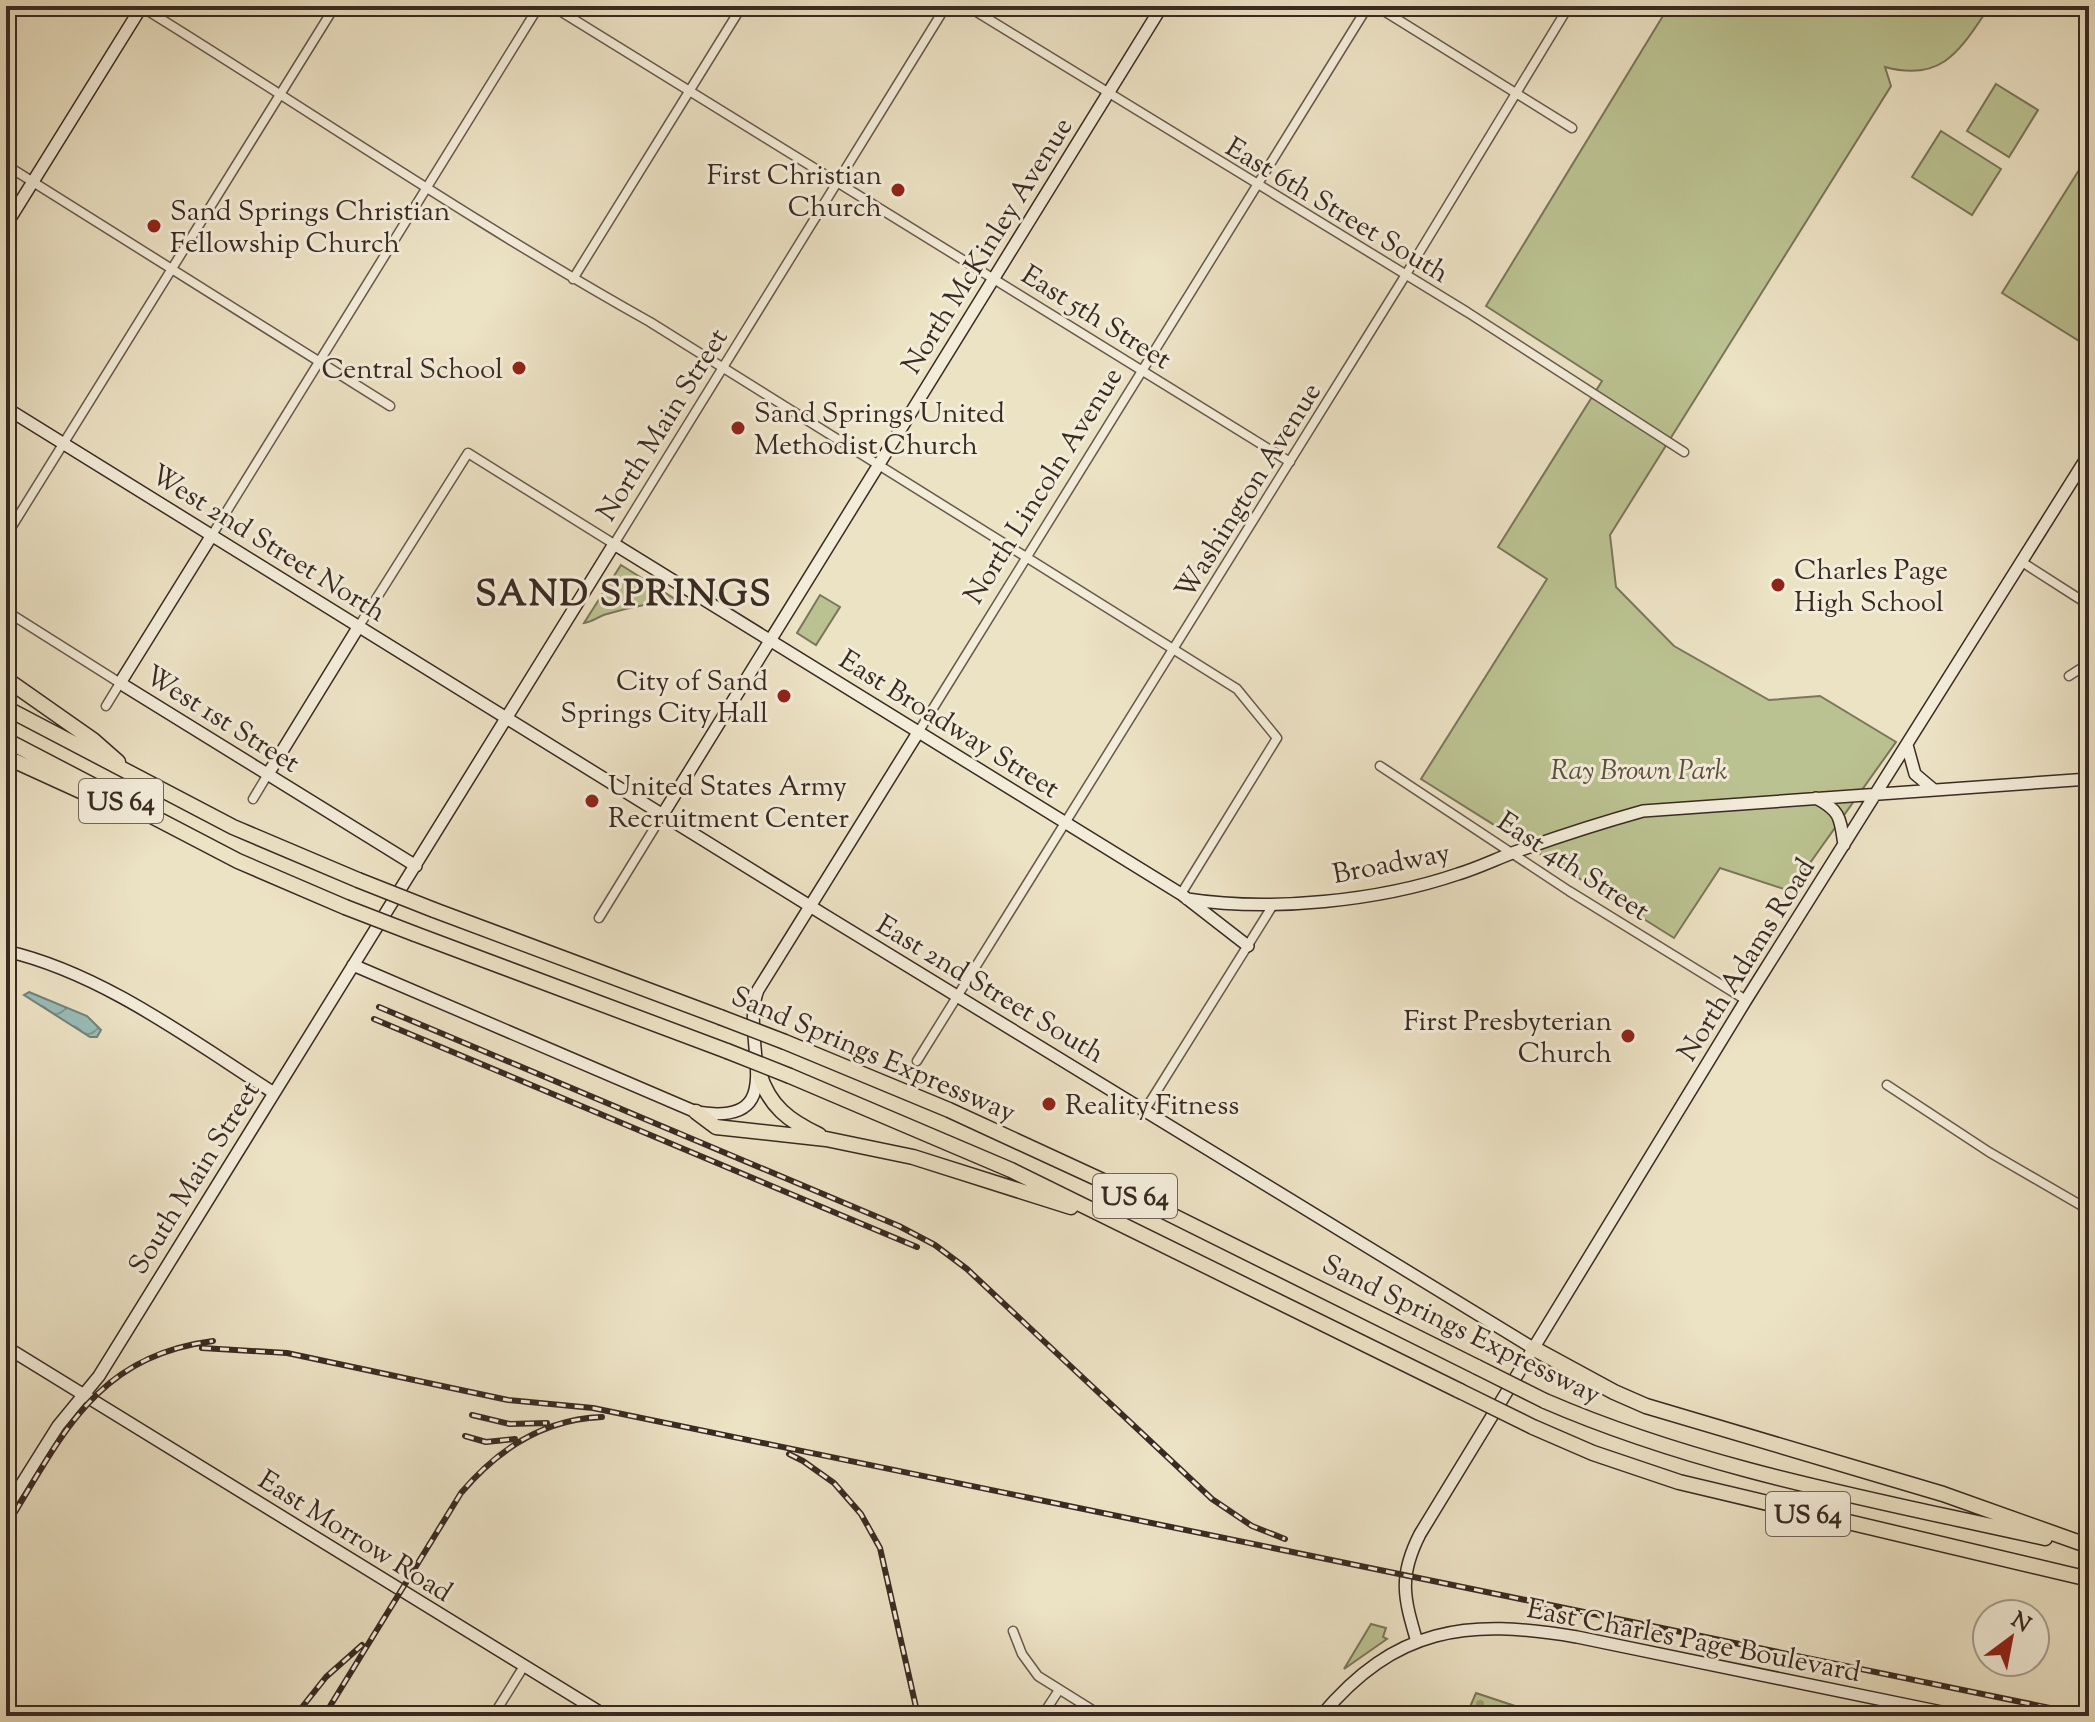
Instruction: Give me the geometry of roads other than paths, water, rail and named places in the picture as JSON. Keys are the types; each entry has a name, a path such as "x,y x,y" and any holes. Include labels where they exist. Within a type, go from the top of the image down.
{"highway":[{"path":"6,679 93,740 134,777"},
{"name":"Sand Springs Expressway","path":"6,708 233,827 358,880 785,1042 949,1110 1103,1181 1545,1401 1625,1433 1716,1462 2089,1547"},
{"name":"Sand Springs Expressway","path":"6,740 238,861 345,907 727,1051 982,1157 1125,1224 1533,1427 1593,1453 1679,1482 2089,1579"},
{"path":"6,757 238,861"},
{"path":"759,1073 764,1091 779,1111 800,1127 826,1139"},
{"path":"696,1112 716,1127 867,1146 948,1167 1125,1224"},
{"path":"1533,1348 1614,1392 1676,1416 1943,1494 2089,1547"}],"main road":[{"path":"6,225 140,6"},
{"name":"North McKinley Avenue","path":"663,814 1162,6"},
{"name":"West 2nd Street North","path":"6,408 507,717"},
{"name":"North Adams Road","path":"1417,1642 1404,1594 1405,1568 1412,1550 1746,1000 2089,454"},
{"path":"120,683 212,535"},
{"name":"East Broadway Street","path":"614,544 1184,897 1227,904 1273,905"},
{"name":"North Main Street","path":"416,866 614,544"},
{"path":"268,774 359,626"},
{"name":"West 1st Street","path":"120,683 416,866"},
{"name":"East 2nd Street South","path":"507,717 1533,1348"},
{"name":"North Lincoln Avenue","path":"759,1073 752,1041 752,1004 758,990 919,731"},
{"path":"1907,745 1915,774 1934,790"},
{"name":"Broadway","path":"1273,905 1334,899 1423,884 1643,811 2089,779"},
{"path":"1815,798 1836,810 1844,845"},
{"name":"South Main Street","path":"6,1509 58,1426 99,1376 416,866"},
{"path":"1184,897 1248,946"},
{"path":"6,951 57,965 94,982 274,1093"},
{"path":"353,965 696,1112 716,1115 738,1111 752,1097 759,1073"},
{"name":"East Morrow Road","path":"6,1347 606,1716"},
{"name":"East Charles Page Boulevard","path":"1321,1716 1358,1676 1397,1650 1468,1629 1525,1629 1961,1716"}],"street":[{"path":"140,6 573,279 724,368 1237,689 1277,738 1184,897"},
{"path":"6,536 335,6"},
{"path":"212,535 539,6"},
{"name":"East 5th Street","path":"552,6 1290,462"},
{"path":"573,279 742,6"},
{"name":"North Main Street","path":"614,544 946,6"},
{"name":"East 6th Street South","path":"967,6 1550,365 1684,452"},
{"name":"North Lincoln Avenue","path":"919,731 1368,6"},
{"path":"1376,6 1572,128"},
{"name":"Washington Avenue","path":"917,1061 1405,276 1569,6"},
{"path":"6,165 390,406"},
{"path":"359,626 468,453 614,544"},
{"path":"2022,562 2089,605"},
{"name":"West 1st Street","path":"6,611 120,683"},
{"path":"2069,676 2089,663"},
{"path":"106,706 120,683"},
{"name":"East 4th Street","path":"1380,766 1569,891 1746,1000"},
{"path":"253,799 268,774"},
{"name":"North McKinley Avenue","path":"599,918 663,814"},
{"path":"1145,1110 1273,905"},
{"path":"1887,1085 1989,1152 2089,1210"},
{"path":"1013,1631 1029,1667 1102,1716"},
{"path":"493,1716 524,1666"},
{"path":"1042,1716 1059,1690"}],"water":[{"path":"29,992 87,1016 101,1030 97,1037 90,1037 24,995"}],"railway":[{"path":"379,1007 899,1226 935,1245 967,1269 1212,1499 1252,1526 1285,1539"},
{"path":"374,1019 917,1247"},
{"path":"6,1527 65,1432 110,1382 139,1364 173,1350 213,1341"},
{"path":"202,1348 287,1353 508,1400 593,1408 2089,1716"},
{"path":"472,1415 510,1424 547,1423"},
{"path":"324,1716 461,1493 475,1477 507,1450 542,1430 581,1419 602,1417"},
{"path":"465,1436 486,1442 515,1439"},
{"path":"789,1454 834,1483 861,1514 880,1548 918,1716"},
{"path":"295,1716 326,1677 362,1645"}],"place":[{"name":"First Christian Church","path":"898,190"},
{"name":"Sand Springs Christian Fellowship Church","path":"154,226"},
{"name":"Central School","path":"519,368"},
{"name":"Sand Springs United Methodist Church","path":"738,428"},
{"name":"Charles Page High School","path":"1778,585"},
{"name":"City of Sand Springs City Hall","path":"784,696"},
{"name":"United States Army Recruitment Center","path":"592,801"},
{"name":"First Presbyterian Church","path":"1628,1036"},
{"name":"Reality Fitness","path":"1049,1104"}],"district":[{"name":"SAND SPRINGS","path":"624,592"}],"park label":[{"name":"Ray Brown Park","path":"1639,769"}]}
